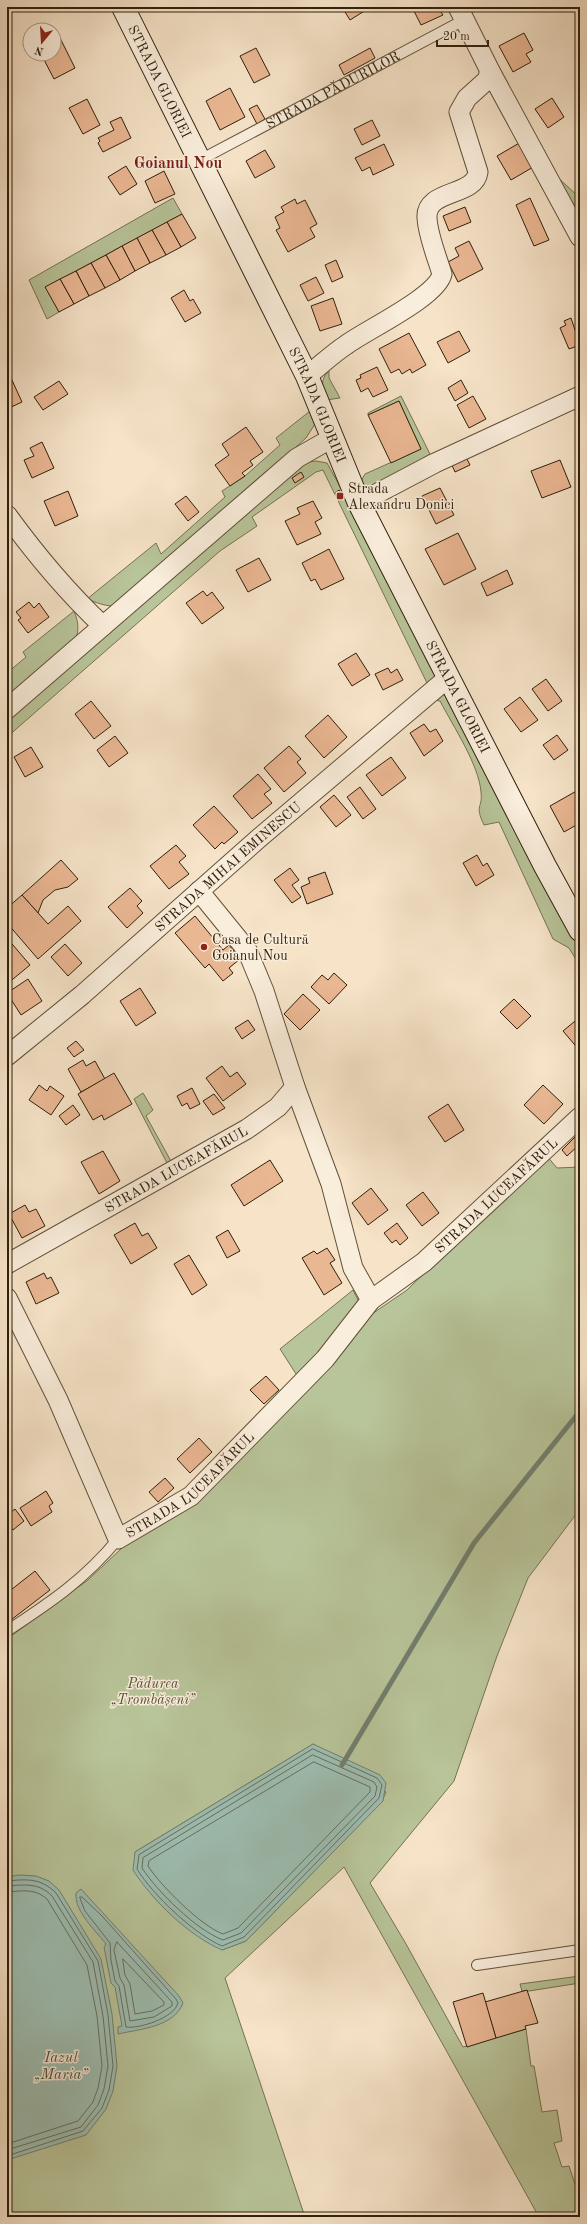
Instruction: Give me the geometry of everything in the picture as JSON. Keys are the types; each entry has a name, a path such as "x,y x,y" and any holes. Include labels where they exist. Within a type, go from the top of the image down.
{"street":[{"name":"STRADA GLORIEI","path":"123,7 307,376 359,503 545,866 580,930"},
{"name":"STRADA PĂDURILOR","path":"461,13 490,71 580,237"},
{"path":"307,376 346,344 414,302 440,281 442,274 427,217 429,208 438,199 472,184 477,179 478,172 459,112 467,98 487,80 490,71"},
{"path":"359,503 435,463 580,396"},
{"path":"7,709 297,458 332,438"},
{"path":"7,515 56,578 103,626"},
{"name":"STRADA MIHAI EMINESCU","path":"7,1056 82,995 264,834 449,678"},
{"path":"199,891 247,950 264,991 295,1087 331,1184 353,1268 371,1300"},
{"name":"STRADA LUCEAFĂRUL","path":"7,1264 247,1129 278,1107 295,1087"},
{"name":"STRADA LUCEAFĂRUL","path":"7,1298 58,1400 118,1539 191,1496 325,1359 371,1300 424,1262 580,1117"}],"lane":[{"name":"STRADA PĂDURILOR","path":"200,160 461,13"},
{"path":"7,1632 62,1595 100,1560 118,1539"},
{"path":"477,1965 580,1950"}],"green space":[{"path":"554,174 580,198 580,226"},
{"path":"173,198 182,214 46,287 59,312 47,319 29,280"},
{"path":"329,371 329,378 340,398 326,400 323,381"},
{"path":"401,396 430,454 380,483 372,486 365,486 361,481 365,474 421,449 399,401 368,415 368,413"},
{"path":"310,411 315,424 306,438 123,603 110,606 87,599 156,543 161,554 225,497 222,491 245,476 280,445 276,438"},
{"path":"316,461 327,463 437,676 427,683 323,470 316,472 252,517 257,526 220,551 7,737 7,719 301,463"},
{"path":"74,611 78,626 75,642 7,700 7,673 26,657 23,652"},
{"path":"443,692 449,696 508,813 580,945 580,966 569,948 553,939 499,822 484,825 479,810 481,792 476,770 465,746 440,701 433,700"},
{"path":"143,1093 153,1110 146,1116 172,1163 167,1163 134,1099"},
{"name":"Pădurea „Trombășeni”","path":"546,1155 557,1168 580,1167 580,1509 528,1578 497,1656 454,1781 370,1883 406,1944 463,2047 526,2029 531,2066 534,2066 542,2112 557,2110 562,2141 554,2143 562,2167 569,2166 580,2199 580,2217 539,2217 344,1867 225,1978 305,2217 7,2217 7,1639 88,1580 363,1320 407,1290","holes":["313,1744 386,1792 382,1801 246,1941 222,1950 135,1852"]},
{"path":"353,1290 361,1306 298,1377 280,1349"},
{"path":"580,1976 580,1983 529,1991 522,1991 520,1984"}],"water":[{"path":"313,1744 380,1775 386,1783 383,1801 246,1941 222,1950 209,1944 172,1916 141,1882 133,1870 135,1852"},
{"name":"Iazul „Maria”","path":"19,1875 36,1876 49,1881 59,1890 101,1959 112,2014 117,2066 113,2091 106,2109 86,2135 7,2160 7,1877"},
{"path":"81,1889 179,1996 183,2003 179,2011 172,2017 155,2026 118,2034 118,2027 122,2026 115,1987 111,1983 104,1947 106,1944 86,1920 78,1907 76,1893"}],"building":[{"path":"342,7 363,7 366,10 350,20"},
{"path":"412,7 442,7 444,11 441,12 443,15 421,25"},
{"path":"524,33 533,50 526,54 531,62 513,72 499,46"},
{"path":"62,42 75,68 54,79 45,62 62,62"},
{"path":"256,48 270,75 254,83 240,56"},
{"path":"370,48 375,58 344,75 339,65"},
{"path":"230,88 245,117 220,130 206,101"},
{"path":"552,98 564,117 548,128 535,109"},
{"path":"87,99 100,125 83,134 69,108"},
{"path":"257,105 265,119 257,124 249,109"},
{"path":"121,117 131,138 103,152 98,143 100,141 98,138 114,130 110,122"},
{"path":"372,120 380,136 362,145 354,129"},
{"path":"521,142 535,166 511,180 497,156"},
{"path":"384,144 394,165 373,175 370,167 362,171 355,158"},
{"path":"265,150 275,167 255,178 246,161"},
{"path":"126,166 137,184 120,195 108,177"},
{"path":"164,171 175,194 155,203 145,181"},
{"path":"530,198 549,240 534,246 516,205"},
{"path":"295,199 297,204 305,200 317,224 310,228 315,237 288,252 276,230 280,228 275,217 284,212 281,207"},
{"path":"465,207 471,222 449,231 443,216"},
{"path":"182,214 196,238 181,247 167,222"},
{"path":"167,222 181,247 166,255 152,230"},
{"path":"152,230 166,255 150,263 137,238"},
{"path":"137,238 150,263 135,271 122,246"},
{"path":"469,241 483,269 458,282 448,262 459,256 455,248"},
{"path":"122,246 135,271 120,280 106,255"},
{"path":"106,255 120,280 105,288 91,263"},
{"path":"336,260 343,277 332,282 325,265"},
{"path":"91,263 105,288 89,296 76,271"},
{"path":"76,271 89,296 74,304 60,279"},
{"path":"316,277 324,293 308,301 300,285"},
{"path":"60,279 74,304 59,312 45,287"},
{"path":"184,290 190,301 193,299 201,313 185,322 171,298"},
{"path":"333,298 342,324 320,331 311,306"},
{"path":"571,318 580,345 569,349 560,328 566,325 564,321"},
{"path":"459,331 470,351 448,363 437,342"},
{"path":"409,333 426,365 412,373 410,369 402,374 399,369 391,373 379,349"},
{"path":"377,367 388,390 373,397 368,388 361,392 356,380 361,378 360,375"},
{"path":"11,378 22,402 7,409 7,380"},
{"path":"461,380 468,393 455,401 448,388"},
{"path":"59,381 68,394 43,410 34,397"},
{"path":"473,396 486,419 469,428 457,405"},
{"path":"399,401 421,449 391,463 368,415"},
{"path":"246,427 263,452 250,461 253,465 242,473 245,476 230,486 215,465 229,455 222,444"},
{"path":"42,442 54,468 32,478 24,460 34,456 30,448"},
{"path":"466,457 470,465 455,472 451,463"},
{"path":"560,460 571,487 542,498 531,471"},
{"path":"301,472 304,477 295,483 292,478"},
{"path":"440,488 454,515 436,524 422,496"},
{"path":"339,490 344,498 340,501 335,493"},
{"path":"68,491 78,516 55,526 44,501"},
{"path":"186,496 199,512 188,521 175,504"},
{"path":"313,501 322,518 315,522 321,534 297,545 285,521 300,514 297,508"},
{"path":"458,533 476,569 444,585 425,549"},
{"path":"329,549 344,579 321,590 315,579 311,581 302,563"},
{"path":"259,558 271,580 248,592 236,570"},
{"path":"507,570 513,584 487,596 481,583"},
{"path":"203,591 207,596 212,592 224,608 202,624 186,603"},
{"path":"29,602 34,608 39,603 49,617 28,633 18,620 21,618 16,612"},
{"path":"356,653 370,675 352,686 338,664"},
{"path":"388,668 391,673 397,669 403,680 383,690 375,674"},
{"path":"546,679 562,701 548,711 532,689"},
{"path":"520,697 538,720 521,732 504,709"},
{"path":"91,701 111,726 94,739 75,714"},
{"path":"328,715 347,737 324,758 305,736"},
{"path":"424,724 430,732 436,729 443,741 424,756 410,733"},
{"path":"557,735 568,750 554,760 543,745"},
{"path":"115,736 128,753 109,767 97,750"},
{"path":"289,746 301,759 297,762 306,773 284,792 264,768"},
{"path":"31,747 43,767 25,777 14,757"},
{"path":"391,757 406,778 382,796 366,775"},
{"path":"258,774 271,789 264,794 272,803 252,819 233,796"},
{"path":"360,787 376,809 363,819 347,797"},
{"path":"580,789 580,823 564,832 550,806"},
{"path":"334,795 351,815 336,827 320,807"},
{"path":"214,806 238,832 224,844 222,842 215,849 193,825"},
{"path":"176,845 186,856 179,862 189,874 169,889 150,866"},
{"path":"477,855 483,866 487,863 494,875 476,886 463,863"},
{"path":"61,860 78,879 68,887 55,890 43,900 38,913 22,895"},
{"path":"290,868 299,880 292,885 301,897 292,903 274,880"},
{"path":"325,872 333,894 307,904 301,887 310,883 308,878"},
{"path":"130,888 142,901 137,906 143,913 127,928 108,907"},
{"path":"22,895 48,924 68,906 81,921 38,959 7,923 7,908"},
{"name":"Casa de Cultură Goianul Nou","path":"195,916 223,950 229,945 240,959 229,968 233,973 223,981 209,964 205,968 175,933"},
{"path":"7,938 30,965 7,984"},
{"path":"65,944 82,963 68,976 51,957"},
{"path":"334,973 347,985 329,1004 311,987 322,975 328,980"},
{"path":"28,979 42,1001 21,1015 7,993"},
{"path":"140,988 156,1013 136,1026 120,1001"},
{"path":"303,994 320,1010 300,1030 284,1014"},
{"path":"514,999 531,1016 517,1029 500,1012"},
{"path":"580,1017 580,1051 563,1031"},
{"path":"248,1020 255,1030 242,1039 235,1028"},
{"path":"76,1041 84,1050 74,1057 67,1048"},
{"path":"83,1060 86,1066 95,1061 105,1079 81,1092 68,1069"},
{"path":"222,1066 230,1077 237,1072 246,1084 223,1101 206,1078"},
{"path":"114,1073 132,1104 104,1120 102,1115 93,1120 78,1094"},
{"path":"39,1085 47,1091 50,1086 64,1096 51,1115 29,1100"},
{"path":"543,1085 563,1104 544,1124 524,1105"},
{"path":"192,1088 200,1104 190,1109 187,1103 182,1106 177,1096"},
{"path":"214,1094 225,1108 213,1115 203,1101"},
{"path":"448,1104 464,1130 445,1142 428,1117"},
{"path":"73,1105 80,1115 66,1125 59,1116"},
{"path":"578,1134 580,1144 567,1156 562,1150"},
{"path":"103,1151 120,1181 99,1194 81,1162"},
{"path":"270,1160 283,1181 244,1206 231,1185"},
{"path":"371,1188 388,1210 368,1225 352,1203"},
{"path":"423,1192 439,1213 422,1226 406,1205"},
{"path":"25,1205 29,1212 36,1209 45,1226 22,1238 9,1214"},
{"path":"135,1223 142,1236 148,1233 157,1248 131,1264 114,1235"},
{"path":"397,1223 408,1238 400,1245 396,1240 392,1243 384,1233"},
{"path":"228,1230 240,1251 227,1258 216,1237"},
{"path":"327,1248 335,1260 330,1263 342,1283 324,1295 302,1258 314,1251 317,1254"},
{"path":"189,1255 207,1285 192,1295 174,1264"},
{"path":"44,1273 47,1279 51,1277 59,1293 36,1304 26,1282"},
{"path":"266,1376 279,1390 264,1404 250,1390"},
{"path":"199,1438 212,1452 190,1473 177,1459"},
{"path":"165,1478 174,1488 158,1502 149,1492"},
{"path":"46,1491 53,1503 49,1506 52,1512 31,1526 20,1508"},
{"path":"15,1509 24,1521 13,1530 7,1522 7,1515"},
{"path":"35,1571 50,1590 7,1623 7,1593"},
{"path":"527,1990 538,2023 525,2026 526,2029 496,2038 485,2002"},
{"path":"483,1993 496,2038 467,2047 453,2002"}],"waterway":[{"path":"342,1765 474,1543 580,1411"}],"place":[{"name":"Strada Alexandru Donici","path":"340,496"},
{"name":"Casa de Cultură Goianul Nou","path":"204,947"}],"district":[{"name":"Goianul Nou","path":"178,162"}]}
